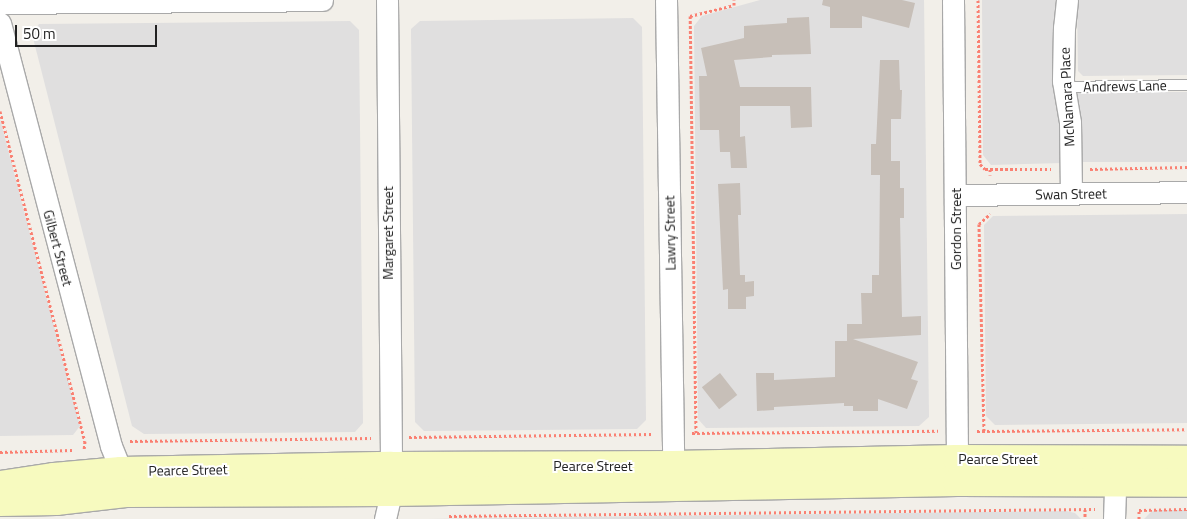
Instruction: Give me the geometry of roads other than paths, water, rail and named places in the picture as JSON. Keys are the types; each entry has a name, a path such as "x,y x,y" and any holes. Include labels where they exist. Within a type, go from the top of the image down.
{"main road":[{"name":"Pearce Street","path":"1114,472 1187,460"},
{"name":"Pearce Street","path":"391,479 672,465 1114,472 1187,483"},
{"name":"Pearce Street","path":"0,485 54,477 124,482 957,471"},
{"name":"Pearce Street","path":"0,502 56,501 124,482"}],"street":[{"path":"0,4 322,0"},
{"name":"Margaret Street","path":"385,519 391,479 389,438 388,0"},
{"name":"Lawry Street","path":"666,0 672,465"},
{"name":"Gordon Street","path":"953,0 957,471"},
{"name":"McNamara Place","path":"1067,0 1064,27 1064,87 1070,122 1071,194"},
{"name":"Gilbert Street","path":"0,23 110,446 124,482"},
{"name":"Swan Street","path":"956,195 1187,192"},
{"path":"1114,472 1114,519"}],"lane":[{"name":"Andrews Lane","path":"1064,87 1187,85"}]}
